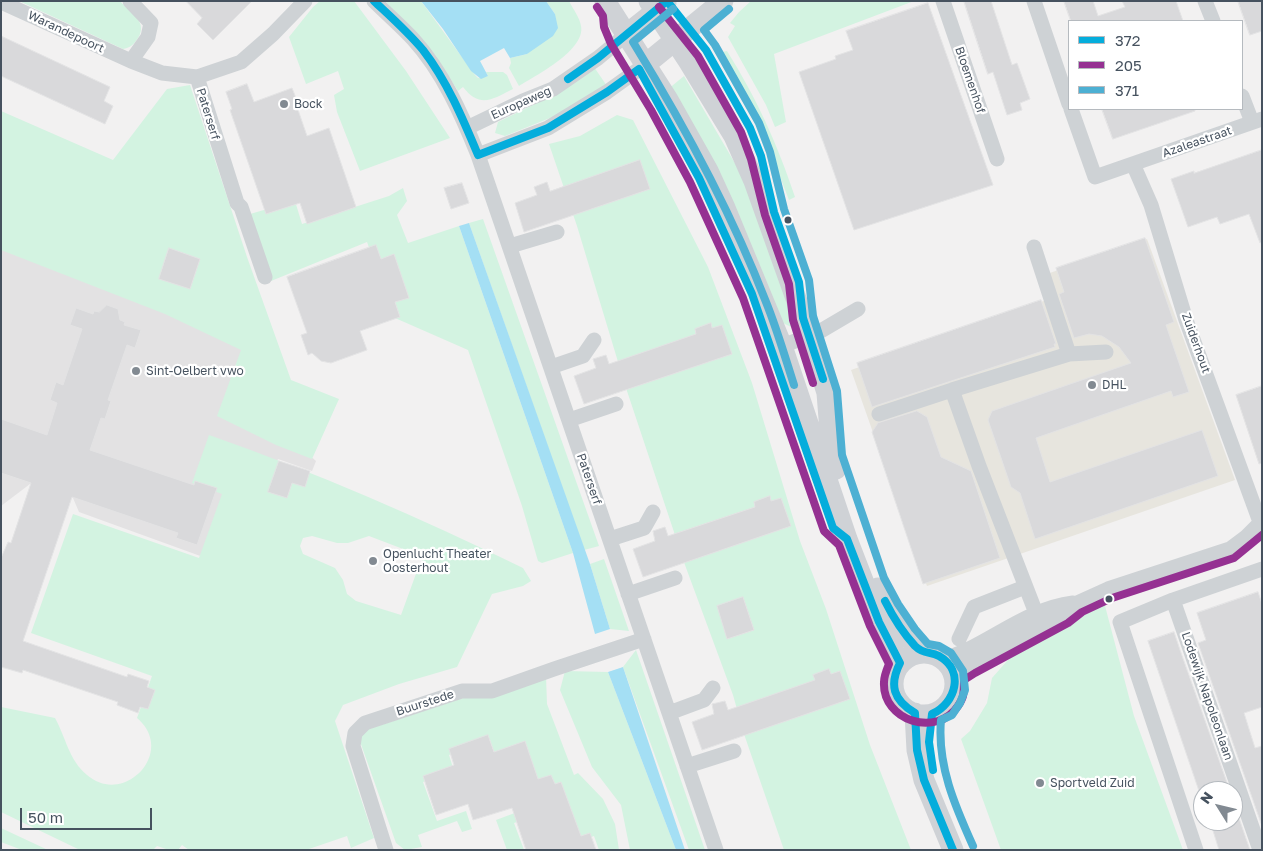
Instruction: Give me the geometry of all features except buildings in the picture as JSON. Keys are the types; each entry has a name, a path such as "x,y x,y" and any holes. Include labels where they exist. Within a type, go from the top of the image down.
{"street":[{"path":"130,1 151,23 148,37 131,61"},
{"name":"Paterserf","path":"264,277 242,206 237,203 197,77 241,62 273,34 305,1"},
{"name":"Paterserf","path":"374,1 414,40 431,63 447,89 478,154 716,850"},
{"path":"605,1 628,34 668,100 708,171 725,208 782,346 847,539 879,622 900,663"},
{"path":"478,154 548,128 607,92 646,64 723,1"},
{"name":"Bloemenhof","path":"943,1 997,159"},
{"path":"1034,1 1068,101"},
{"path":"1205,1 1213,20"},
{"name":"Warandepoort","path":"1,2 131,61 162,73 197,77"},
{"path":"657,4 675,41 734,136 754,181 828,393 832,457 875,582 889,610 903,631 923,653"},
{"name":"Europaweg","path":"467,128 553,89 598,58 628,34 657,4"},
{"path":"1243,98 1257,121"},
{"name":"Azaleastraat","path":"1071,110 1095,177 1257,121"},
{"name":"Zuiderhout","path":"1133,164 1150,205 1186,320 1261,521"},
{"path":"510,246 557,232"},
{"path":"1034,247 1070,354"},
{"path":"782,346 819,332 858,309"},
{"path":"551,367 583,356 594,340"},
{"path":"879,414 1070,354 1106,352"},
{"path":"952,390 978,466 1038,620"},
{"path":"569,420 616,404"},
{"path":"610,539 644,528 653,512"},
{"path":"949,667 969,649 1038,620 1063,614 1077,603 1108,589 1230,548 1246,538 1261,521"},
{"path":"1196,850 1120,622 1173,600 1262,568"},
{"path":"628,594 675,578"},
{"path":"959,639 974,607 1025,586"},
{"name":"Lodewijk Napoleonlaan","path":"1173,600 1260,850"},
{"name":"Buurstede","path":"386,850 354,746 355,732 365,722 462,691 492,691 554,668 644,639"},
{"path":"923,653 936,655 949,667 955,689 945,707 923,714 906,709 895,695 893,686 894,676 900,663 910,656 923,653"},
{"path":"669,713 704,700 712,688"},
{"path":"923,714 916,750 924,780 953,850"},
{"path":"923,714 934,772 943,805 964,850"},
{"path":"687,766 734,751"}],"shaded area":[{"name":"Sint-Oelbert vwo","path":"1,141 244,253 298,445 316,461 312,471 278,459 239,570 79,512 73,498 30,484 1,506"},
{"path":"1147,239 1235,480 927,586 851,370 1052,298 1044,275"}],"green space":[{"path":"19,1 120,1 138,19 141,29 140,35 132,45 123,49"},
{"path":"320,1 354,1 406,71 450,138 360,171 337,112 334,95 344,89 338,71 306,84 289,37"},
{"path":"385,1 421,1 478,78 488,76 486,72 503,72 507,75 513,89 487,100 475,98 463,87 458,91 435,55"},
{"path":"546,1 569,1 581,26 580,35 576,44 568,53 547,69 519,86 509,68 510,58 527,54 555,14"},
{"path":"751,1 914,1 774,54 786,122 775,127 766,105 728,37 735,26 730,23"},
{"path":"727,51 748,86 781,158 795,197 789,200 765,138 725,60 722,52"},
{"path":"594,67 607,86 555,116 505,136 495,133 498,122 543,100"},
{"path":"684,76 736,165 751,197 796,322 791,327 781,322 667,90"},
{"path":"190,85 247,257 291,380 339,399 312,459 276,445 217,416 241,350 165,314 1,250 1,111 113,160 167,89"},
{"path":"617,115 633,120 708,267 752,383 800,541 826,609 870,745 911,850 784,850 744,734 733,695 685,565 625,385 577,226 549,144 580,136"},
{"path":"403,188 407,201 397,215 408,243 459,226 573,553 542,563 538,561 522,506 468,350 395,318 367,242 271,281 250,214 295,201 302,224 389,196"},
{"path":"483,219 599,546 584,550 469,223"},
{"path":"209,435 329,481 446,531 523,568 531,581 523,586 492,594 457,667 399,684 343,705 335,721 374,838 351,848 347,836 306,850 189,850 182,845 178,850 169,850 157,846 153,850 80,850 1,812 1,707 55,718 76,763 87,775 101,783 116,784 130,780 141,771 149,759 151,746 148,732 137,718 152,676 31,633 73,514 199,558 222,494 192,483","holes":["312,536 337,543 348,543 369,536 424,557 401,615 356,601 347,594 343,580 335,568 303,554 300,546 303,538"]},
{"path":"604,559 629,631 610,629 590,564"},
{"path":"1104,602 1134,716 1183,850 1001,850 961,739 970,731 987,703 992,678 1030,635"},
{"path":"636,650 705,850 689,850 623,667"},
{"path":"565,671 608,672 676,850 630,850 621,805 592,767 560,690"},
{"path":"546,676 547,704 574,775 578,773 603,799 615,824 619,850 599,850 594,836 580,841 496,758 490,740 449,755 454,771 423,782 437,821 466,811 472,829 462,832 457,821 418,835 422,847 405,850 396,843 357,733 463,698"},
{"path":"536,805 539,814 514,823 524,850 507,850 496,820"},
{"path":"1,828 48,850 22,850 1,842"}],"water":[{"path":"421,1 546,1 555,14 558,28 553,36 527,54 510,58 504,48 480,61 488,76 481,79 471,71 443,29"},
{"path":"469,223 590,564 610,629 595,634 573,553 459,226"},
{"path":"623,667 685,850 676,850 608,672"}],"transit line":[{"name":"372","path":"374,1 411,37 432,62 454,101 478,155 548,128 607,92 639,69 699,178 752,294 833,528 847,539 879,622 900,663 895,678 895,691 902,703 915,713 917,750 924,780 953,850"},
{"name":"372","path":"568,79 598,58 667,1"},
{"name":"372","path":"667,1 706,50 750,128 761,156 774,212 799,282 803,318 823,379"},
{"name":"205","path":"597,7 603,16 604,27 611,44 651,110 690,182 743,298 824,531 839,545 870,626 889,664 884,680 886,696 892,707 901,715 912,721 925,723 949,716 962,699 964,680 975,673 1068,623 1082,612 1112,598 1234,558 1262,535"},
{"name":"205","path":"659,7 698,56 741,132 751,159 765,215 789,284 793,320 813,383"},
{"name":"371","path":"673,9 633,42 706,169 738,235 770,312 794,385"},
{"name":"371","path":"729,9 704,30 715,45 759,123 770,152 784,209 809,280 813,316 837,391 842,455 884,578 898,604 915,629 928,644 939,646 951,653 963,671 965,690 960,703 952,715 941,720 940,737 949,785 973,846"},
{"name":"372","path":"885,601 898,625 915,646 921,651 939,656 947,662 955,678 952,695 940,709 932,714 929,742 933,770"}],"place":[{"name":"Bock","path":"284,104"},
{"name":"Sint-Oelbert vwo","path":"136,371"},
{"name":"DHL","path":"1092,385"},
{"name":"Openlucht Theater Oosterhout","path":"373,561"},
{"name":"Sportveld Zuid","path":"1040,783"}]}
